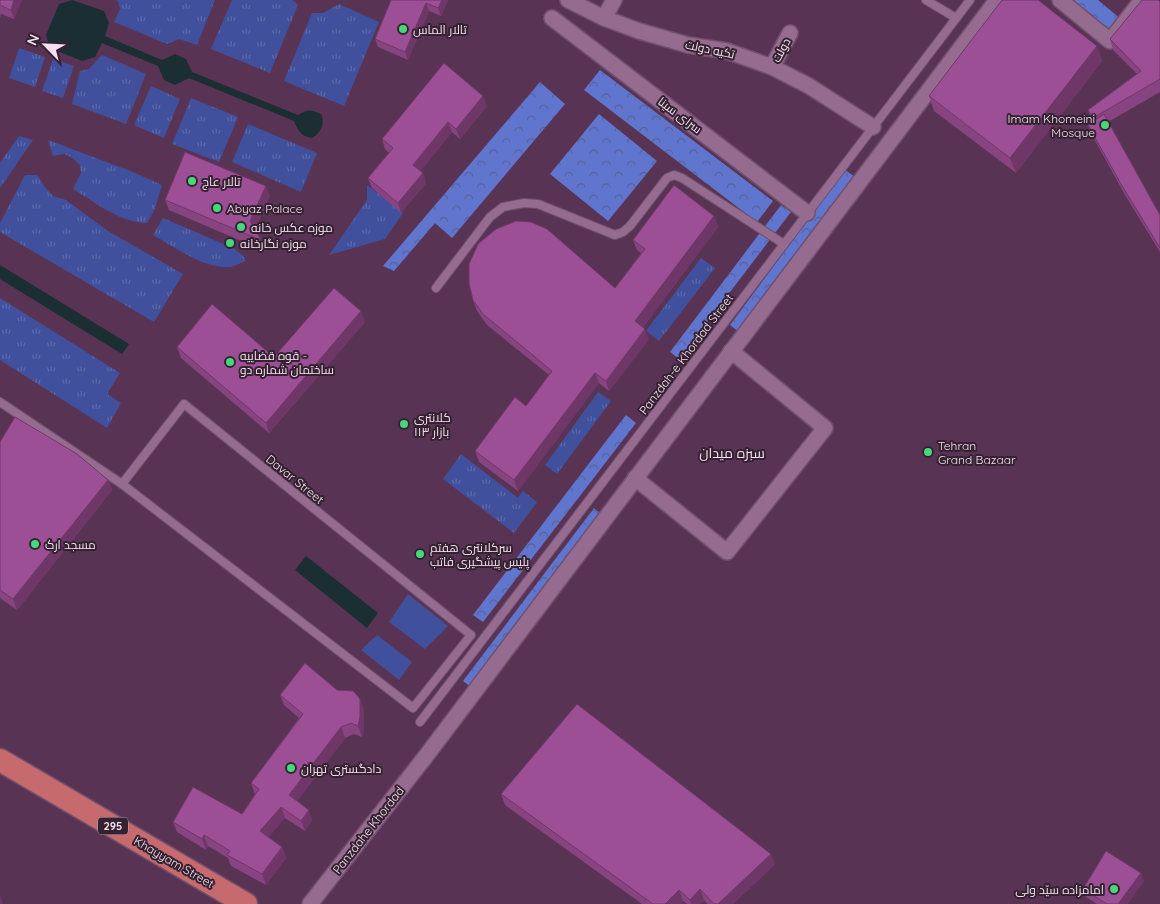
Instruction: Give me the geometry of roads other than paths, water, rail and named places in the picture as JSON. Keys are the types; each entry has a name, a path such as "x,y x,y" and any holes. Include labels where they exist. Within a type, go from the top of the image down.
{"main road":[{"name":"Khayyam Street","path":"0,760 246,904"}],"street":[{"name":"تکیه دولت","path":"568,0 604,18 639,32 688,45 727,51 772,67 809,86 873,127"},
{"path":"604,18 614,0"},
{"name":"Panzdahe Khordad","path":"310,904 426,756 997,0"},
{"path":"1060,0 1110,41 1142,0"},
{"name":"سرای سینا","path":"552,18 808,213"},
{"name":"دولت","path":"772,67 790,33"},
{"path":"635,478 727,552 825,428 731,351"}],"lane":[{"path":"926,0 956,18"},
{"name":"Panzdah-e Khordad Street","path":"420,722 970,0"},
{"path":"436,288 490,217 503,207 524,203 538,204 615,235 623,232 630,226 667,178 674,175 682,178 784,244"},
{"path":"0,402 122,484 413,708 471,636 486,636"},
{"name":"Davar Street","path":"122,484 184,404 471,636"}],"place":[{"name":"تالار الماس","path":"403,29"},
{"name":"Imam Khomeini Mosque","path":"1105,125"},
{"name":"تالار عاج","path":"192,181"},
{"name":"Abyaz Palace","path":"217,208"},
{"name":"موزه عکس خانه","path":"241,227"},
{"name":"موزه نگارخانه","path":"230,243"},
{"name":"قوه قضاییه - ساختمان شماره دو","path":"230,362"},
{"name":"کلانتری ۱۱۳ بازار","path":"404,424"},
{"name":"Tehran Grand Bazaar","path":"928,452"},
{"name":"مسجد ارک","path":"35,544"},
{"name":"سرکلانتری هفتم پلیس پیشگیری فاتب","path":"420,554"},
{"name":"دادگستری تهران","path":"291,768"},
{"name":"امامزاده سیّد ولی","path":"1114,889"}],"district":[{"name":"سبزه میدان","path":"732,453"}]}
